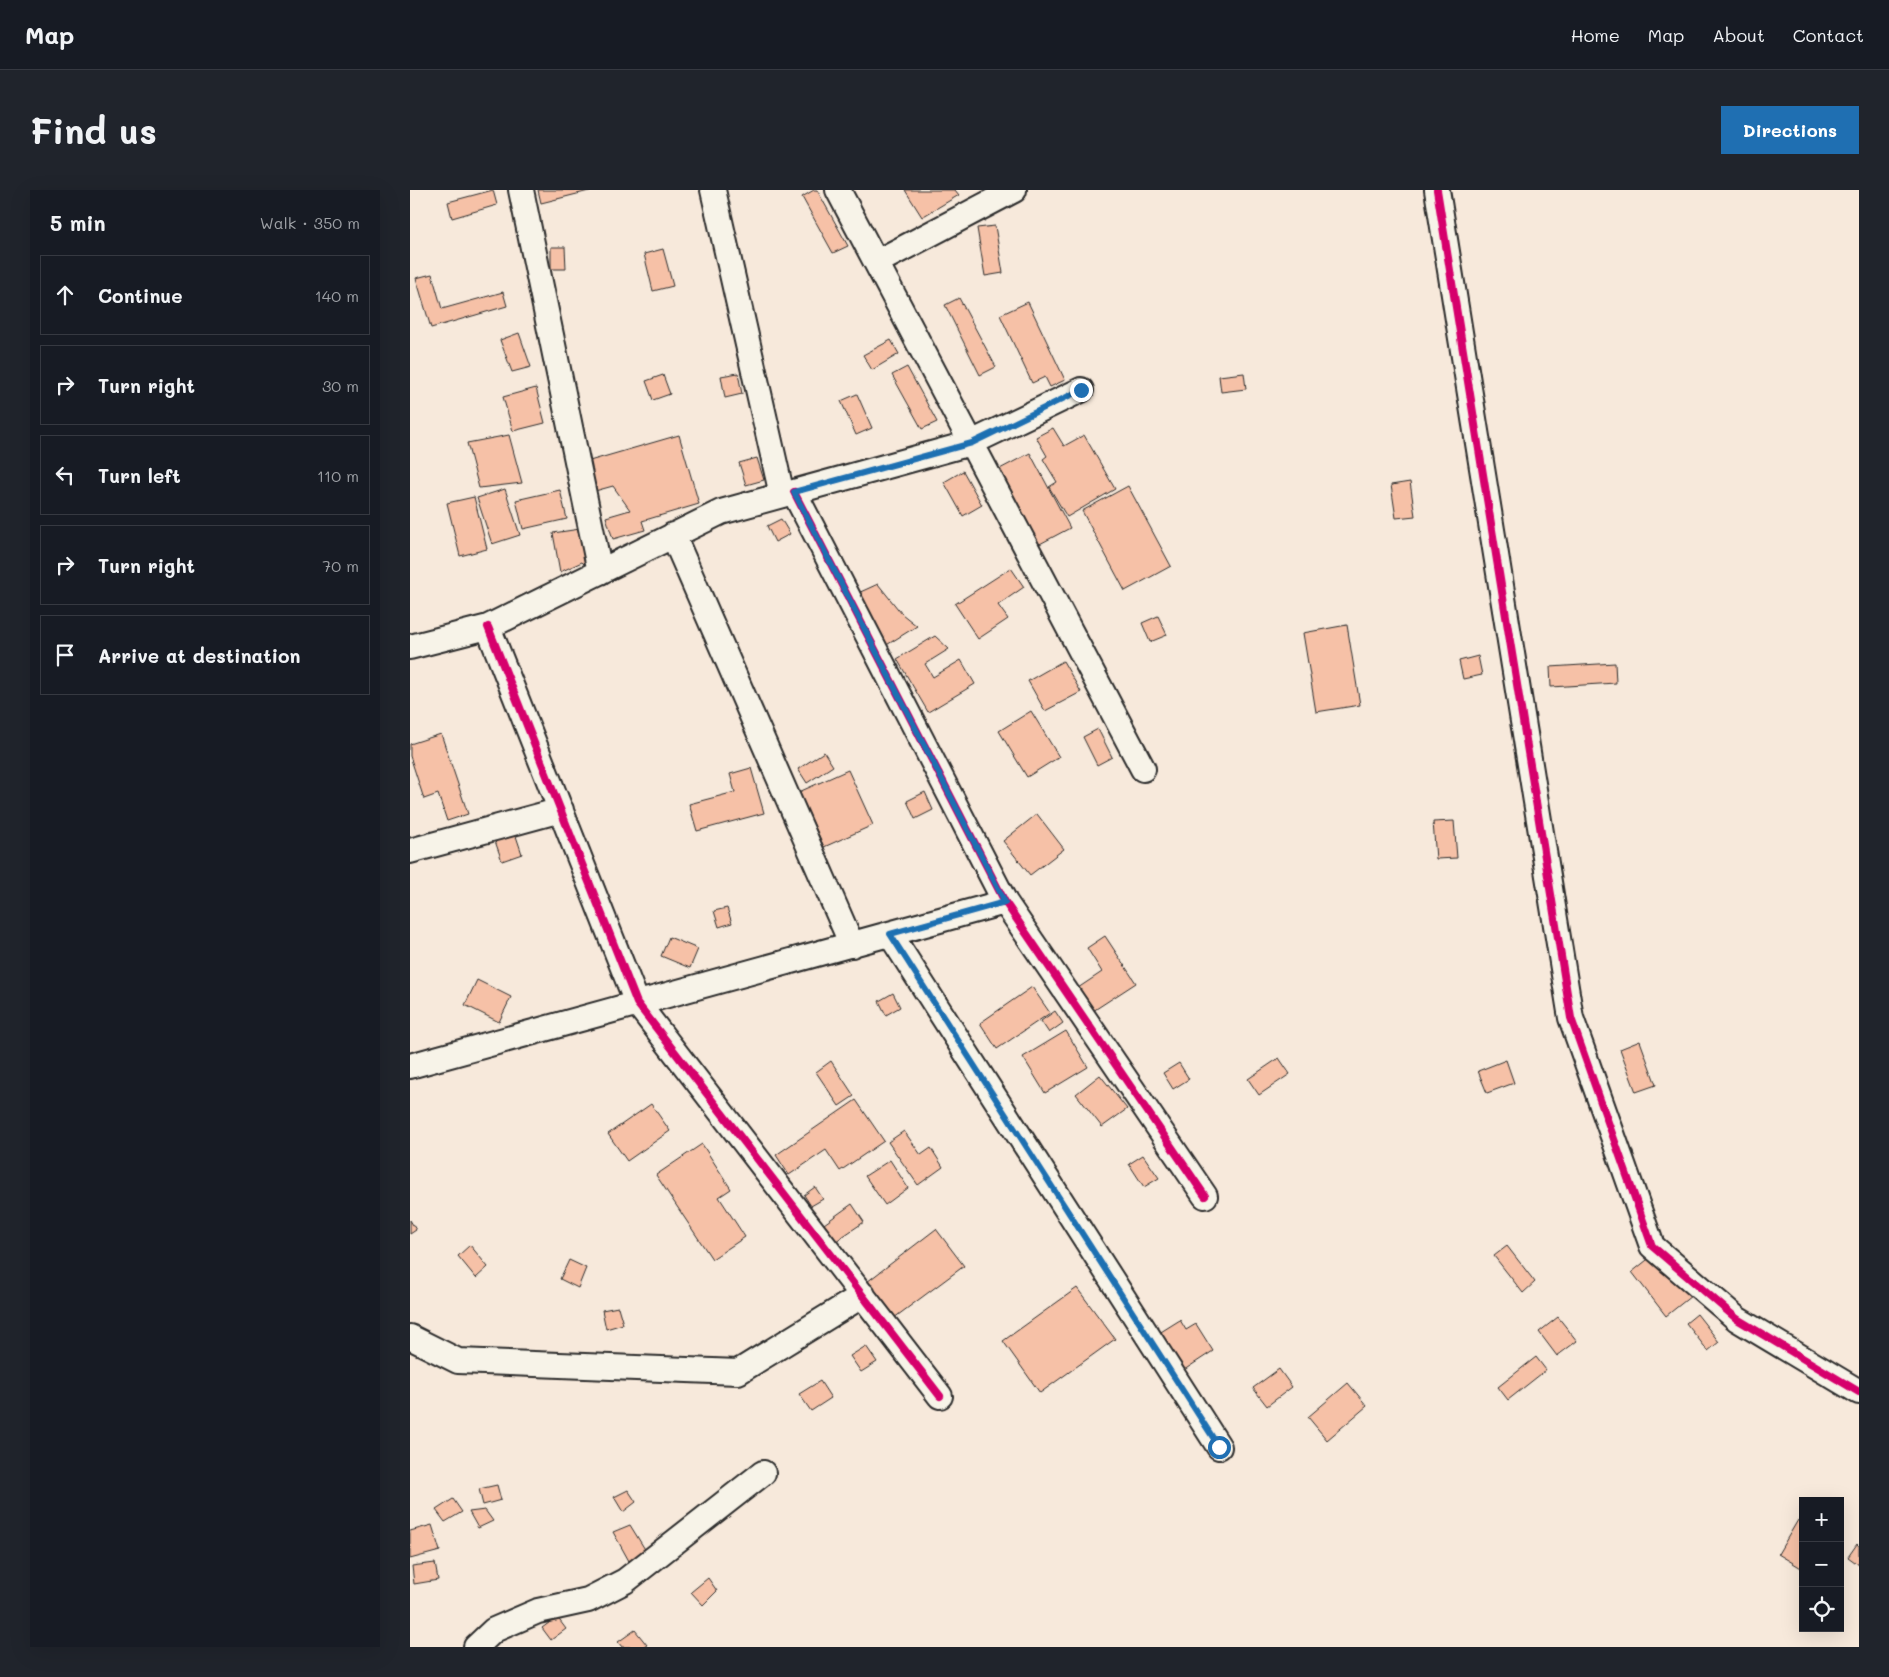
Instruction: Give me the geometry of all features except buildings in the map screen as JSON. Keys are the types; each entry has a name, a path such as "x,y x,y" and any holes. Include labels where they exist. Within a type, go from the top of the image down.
{"street":[{"path":"521,190 600,572"},
{"path":"713,190 788,493 1005,902 1205,1196"},
{"path":"838,190 1143,769"},
{"path":"876,262 1014,190"},
{"path":"1437,190 1566,988 1574,1027 1652,1246 1738,1319 1859,1392"},
{"path":"410,647 488,627 721,512 972,443 1081,390"},
{"path":"673,535 852,945"},
{"path":"488,627 637,1003 940,1396"},
{"path":"410,850 561,810"},
{"path":"410,1066 1005,902"},
{"path":"890,934 1219,1447"},
{"path":"410,1337 458,1361 738,1372 864,1295"},
{"path":"476,1647 494,1630 538,1611 588,1600 626,1581 763,1473"}],"cycle path":[{"path":"1437,190 1571,1018 1652,1246 1737,1319 1859,1392"},
{"path":"794,492 1005,902 1205,1196"},
{"path":"488,627 637,1003 940,1396"}],"route":[{"path":"1081,390 972,443 794,492 1005,902 890,934 1219,1447"}]}
